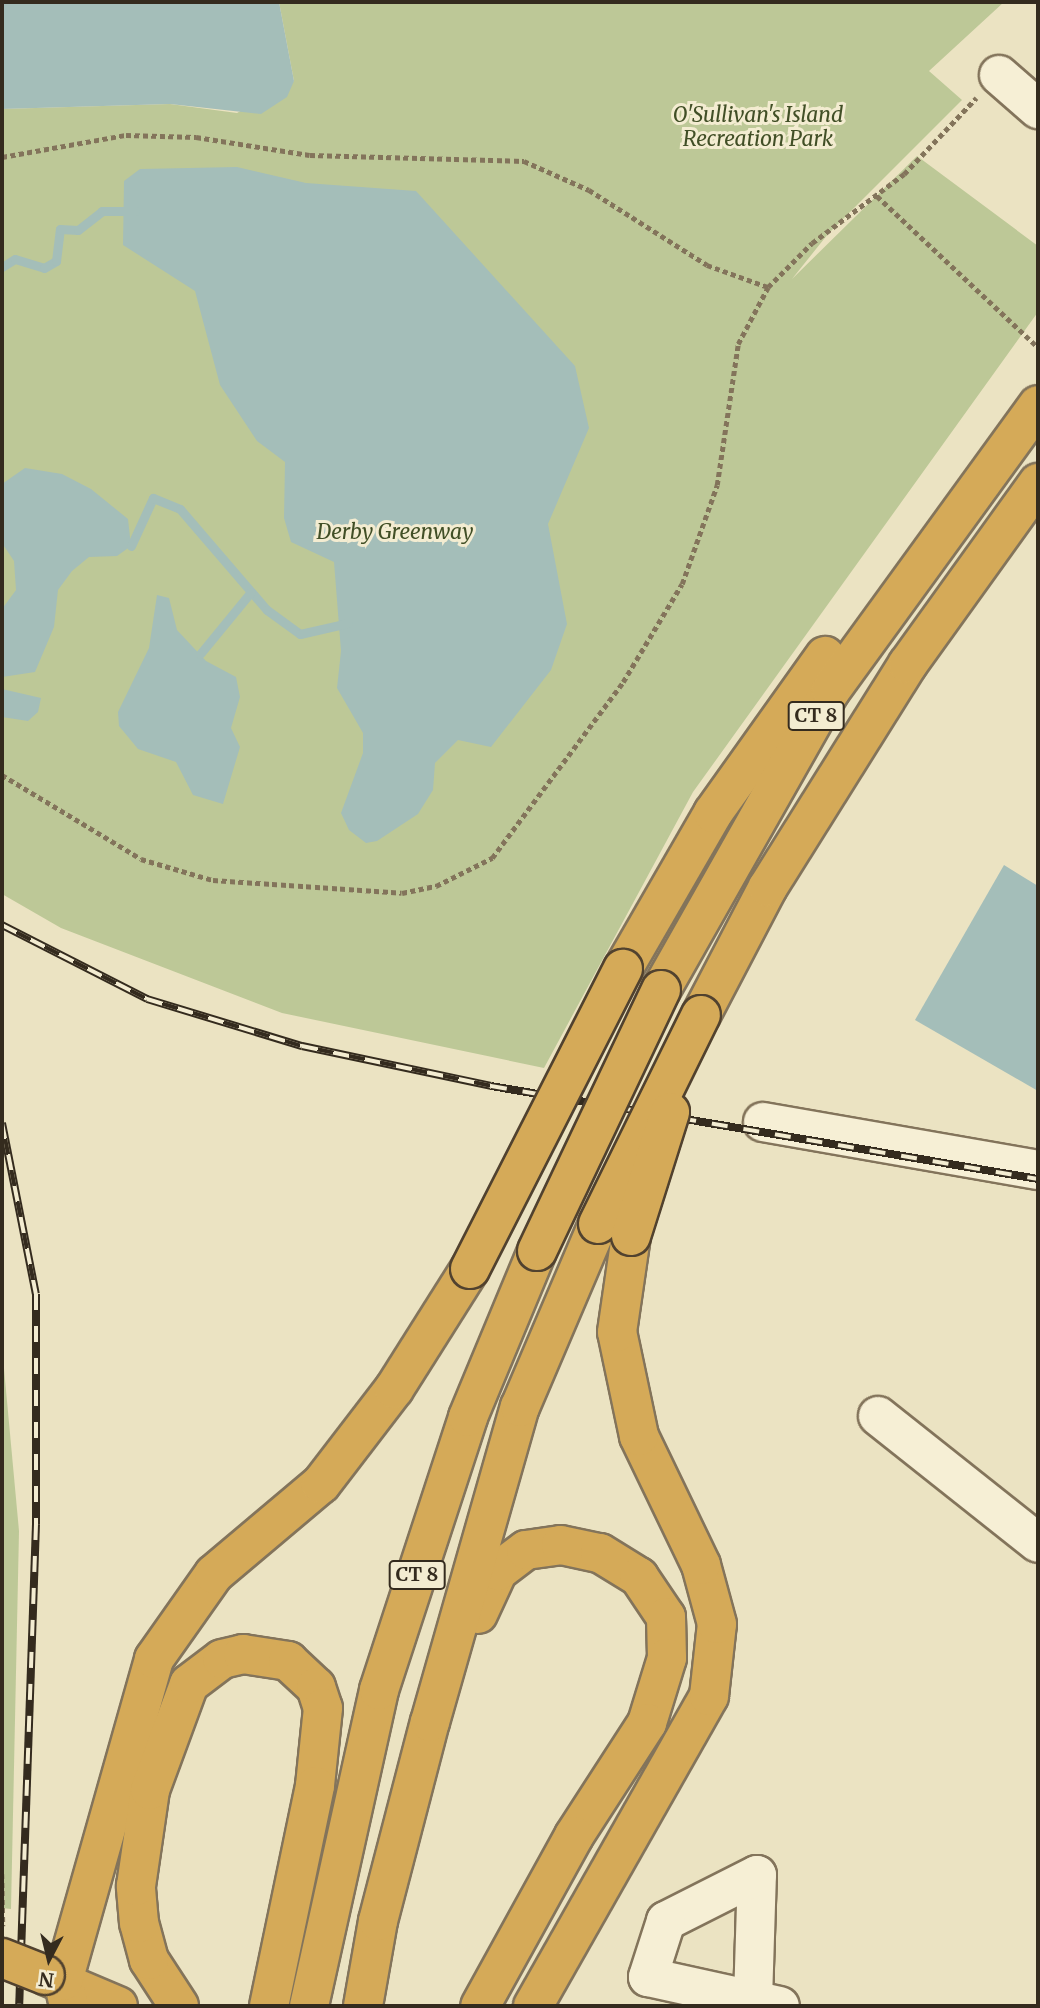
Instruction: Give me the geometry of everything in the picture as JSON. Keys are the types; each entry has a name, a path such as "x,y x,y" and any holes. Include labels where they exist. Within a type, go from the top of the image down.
{"highway":[{"name":"CT 8","path":"309,2006 328,1910 380,1690 468,1417 537,1251 661,990 831,690 1038,405"},
{"path":"59,1987 154,1659 214,1574 321,1484 394,1389 470,1269 624,969 713,813 828,652 998,460"},
{"name":"CT 8","path":"363,2006 378,1920 430,1722 520,1407 614,1230 701,1014 768,887 908,664 1036,485"},
{"path":"533,2006 709,1696 717,1624 701,1565 639,1436 619,1345 614,1230"},
{"path":"430,1722 498,1571 526,1550 561,1545 600,1553 639,1577 666,1617 667,1658 647,1723 574,1836 480,2006"},
{"path":"179,2006 149,1960 139,1923 137,1875 150,1790 189,1684 222,1658 243,1654 288,1661 316,1687 323,1708 315,1786 269,2006"},
{"path":"2,1958 59,1987 118,2006"},
{"path":"543,2006 556,1965"}],"lane":[{"path":"999,75 1038,109"},
{"path":"763,1122 1038,1170"},
{"path":"878,1416 1038,1543"}],"path":[{"path":"2,775 141,859 213,880 402,893 470,873 509,841 561,771 682,584 717,485 738,344 768,287 812,243 877,195 999,75"},
{"path":"2,157 126,135 196,137 310,155 524,161 590,190 707,265 768,287"},
{"path":"877,195 1038,347"},
{"path":"2,1874 2,1932"}],"green space":[{"name":"Derby Greenway","path":"279,2 1004,2 929,71 962,100 828,234 792,279 917,156 1038,246 1038,312 693,792 544,1068 282,1013 61,928 2,894 2,109 170,104 237,113 294,81"},
{"path":"2,1347 19,1531 11,1909 2,1908"}],"water":[{"path":"2,2 279,2 294,81 287,97 261,114 170,104 2,109"},
{"path":"237,167 306,183 416,191 575,366 589,428 548,524 567,624 551,670 491,747 458,740 435,763 433,790 418,814 377,841 366,843 349,830 341,813 363,753 363,733 337,688 341,651 334,562 291,542 284,518 285,462 257,441 220,385 195,291 123,245 124,181 140,169"},
{"path":"25,468 62,474 91,489 128,519 131,546 117,556 89,557 72,571 58,590 54,627 35,672 2,677 2,609 16,590 14,561 2,543 2,484"},
{"path":"157,595 169,598 177,630 206,661 236,677 240,697 231,728 240,747 223,804 193,795 176,762 138,749 119,726 118,712 149,648"},
{"path":"2,689 41,698 38,712 28,721 2,717"},
{"path":"1004,865 1038,886 1038,1091 915,1020"}],"waterway":[{"path":"2,267 15,259 44,268 56,261 60,229 78,230 102,211 135,211"},
{"path":"131,546 153,498 180,509 267,610 300,634 348,623"},
{"path":"200,654 251,592"}],"railway":[{"path":"2,925 147,999 302,1046 491,1086 1038,1179"},
{"path":"2,1123 36,1294 36,1524 19,2006"}],"park label":[{"name":"O'Sullivan's Island Recreation Park","path":"758,127"}]}
